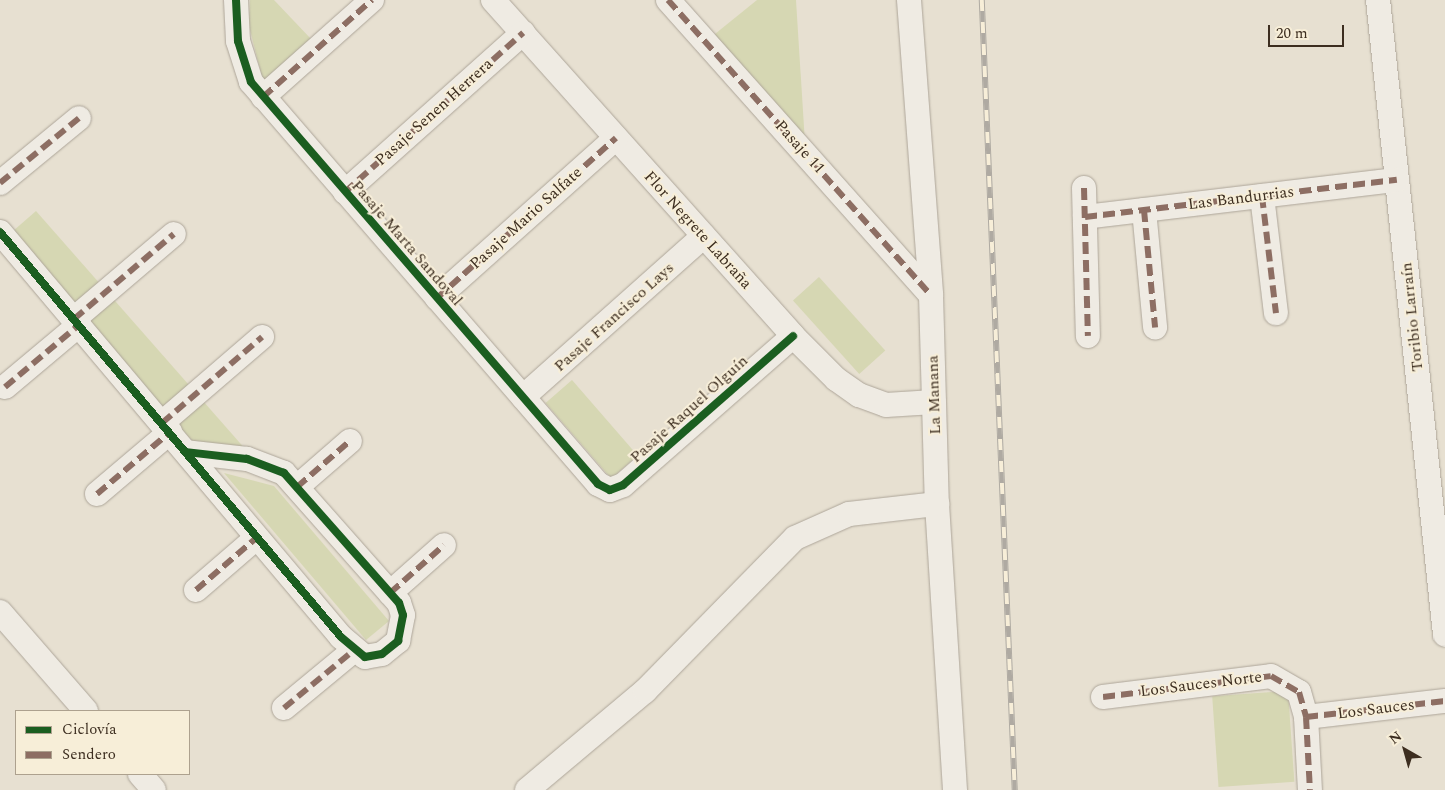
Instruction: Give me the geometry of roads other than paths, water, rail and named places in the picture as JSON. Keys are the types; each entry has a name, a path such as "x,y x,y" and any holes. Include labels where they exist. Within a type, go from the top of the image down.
{"street":[{"name":"Pasaje Marta Sandoval","path":"236,0 243,64 263,97 598,484"},
{"path":"263,97 372,0"},
{"name":"Flor Negrete Labraña","path":"493,0 793,336 858,395 886,405 934,402"},
{"name":"Pasaje 11","path":"668,0 931,295"},
{"name":"La Manana","path":"909,0 931,295 936,504 955,790"},
{"name":"Toribio Larraín","path":"1378,0 1445,634"},
{"name":"Pasaje Senen Herrera","path":"345,192 523,33"},
{"path":"0,183 79,118"},
{"name":"Pasaje Mario Salfate","path":"436,298 616,138"},
{"name":"Las Bandurrias","path":"1085,217 1397,180"},
{"path":"1084,188 1088,336"},
{"path":"1262,196 1276,313"},
{"path":"1144,210 1155,327"},
{"path":"0,232 186,452 255,539 354,650 365,657 382,654 398,641 403,614 390,593 284,473 247,459 186,452"},
{"path":"5,387 174,234"},
{"name":"Pasaje Francisco Lays","path":"523,397 704,236"},
{"name":"Pasaje Raquel Olguín","path":"598,484 610,490 624,485 793,336"},
{"path":"98,494 262,337"},
{"path":"296,487 350,441"},
{"path":"527,790 645,691 795,538 849,514 936,504"},
{"path":"196,590 255,539"},
{"path":"390,593 444,545"},
{"path":"0,612 85,710"},
{"path":"284,708 354,650"},
{"name":"Los Sauces Norte","path":"1103,697 1271,676 1298,692 1306,717 1310,790"},
{"name":"Los Sauces","path":"1306,717 1445,700"},
{"path":"141,775 154,790"}],"railway":[{"path":"982,0 1015,790"}]}
